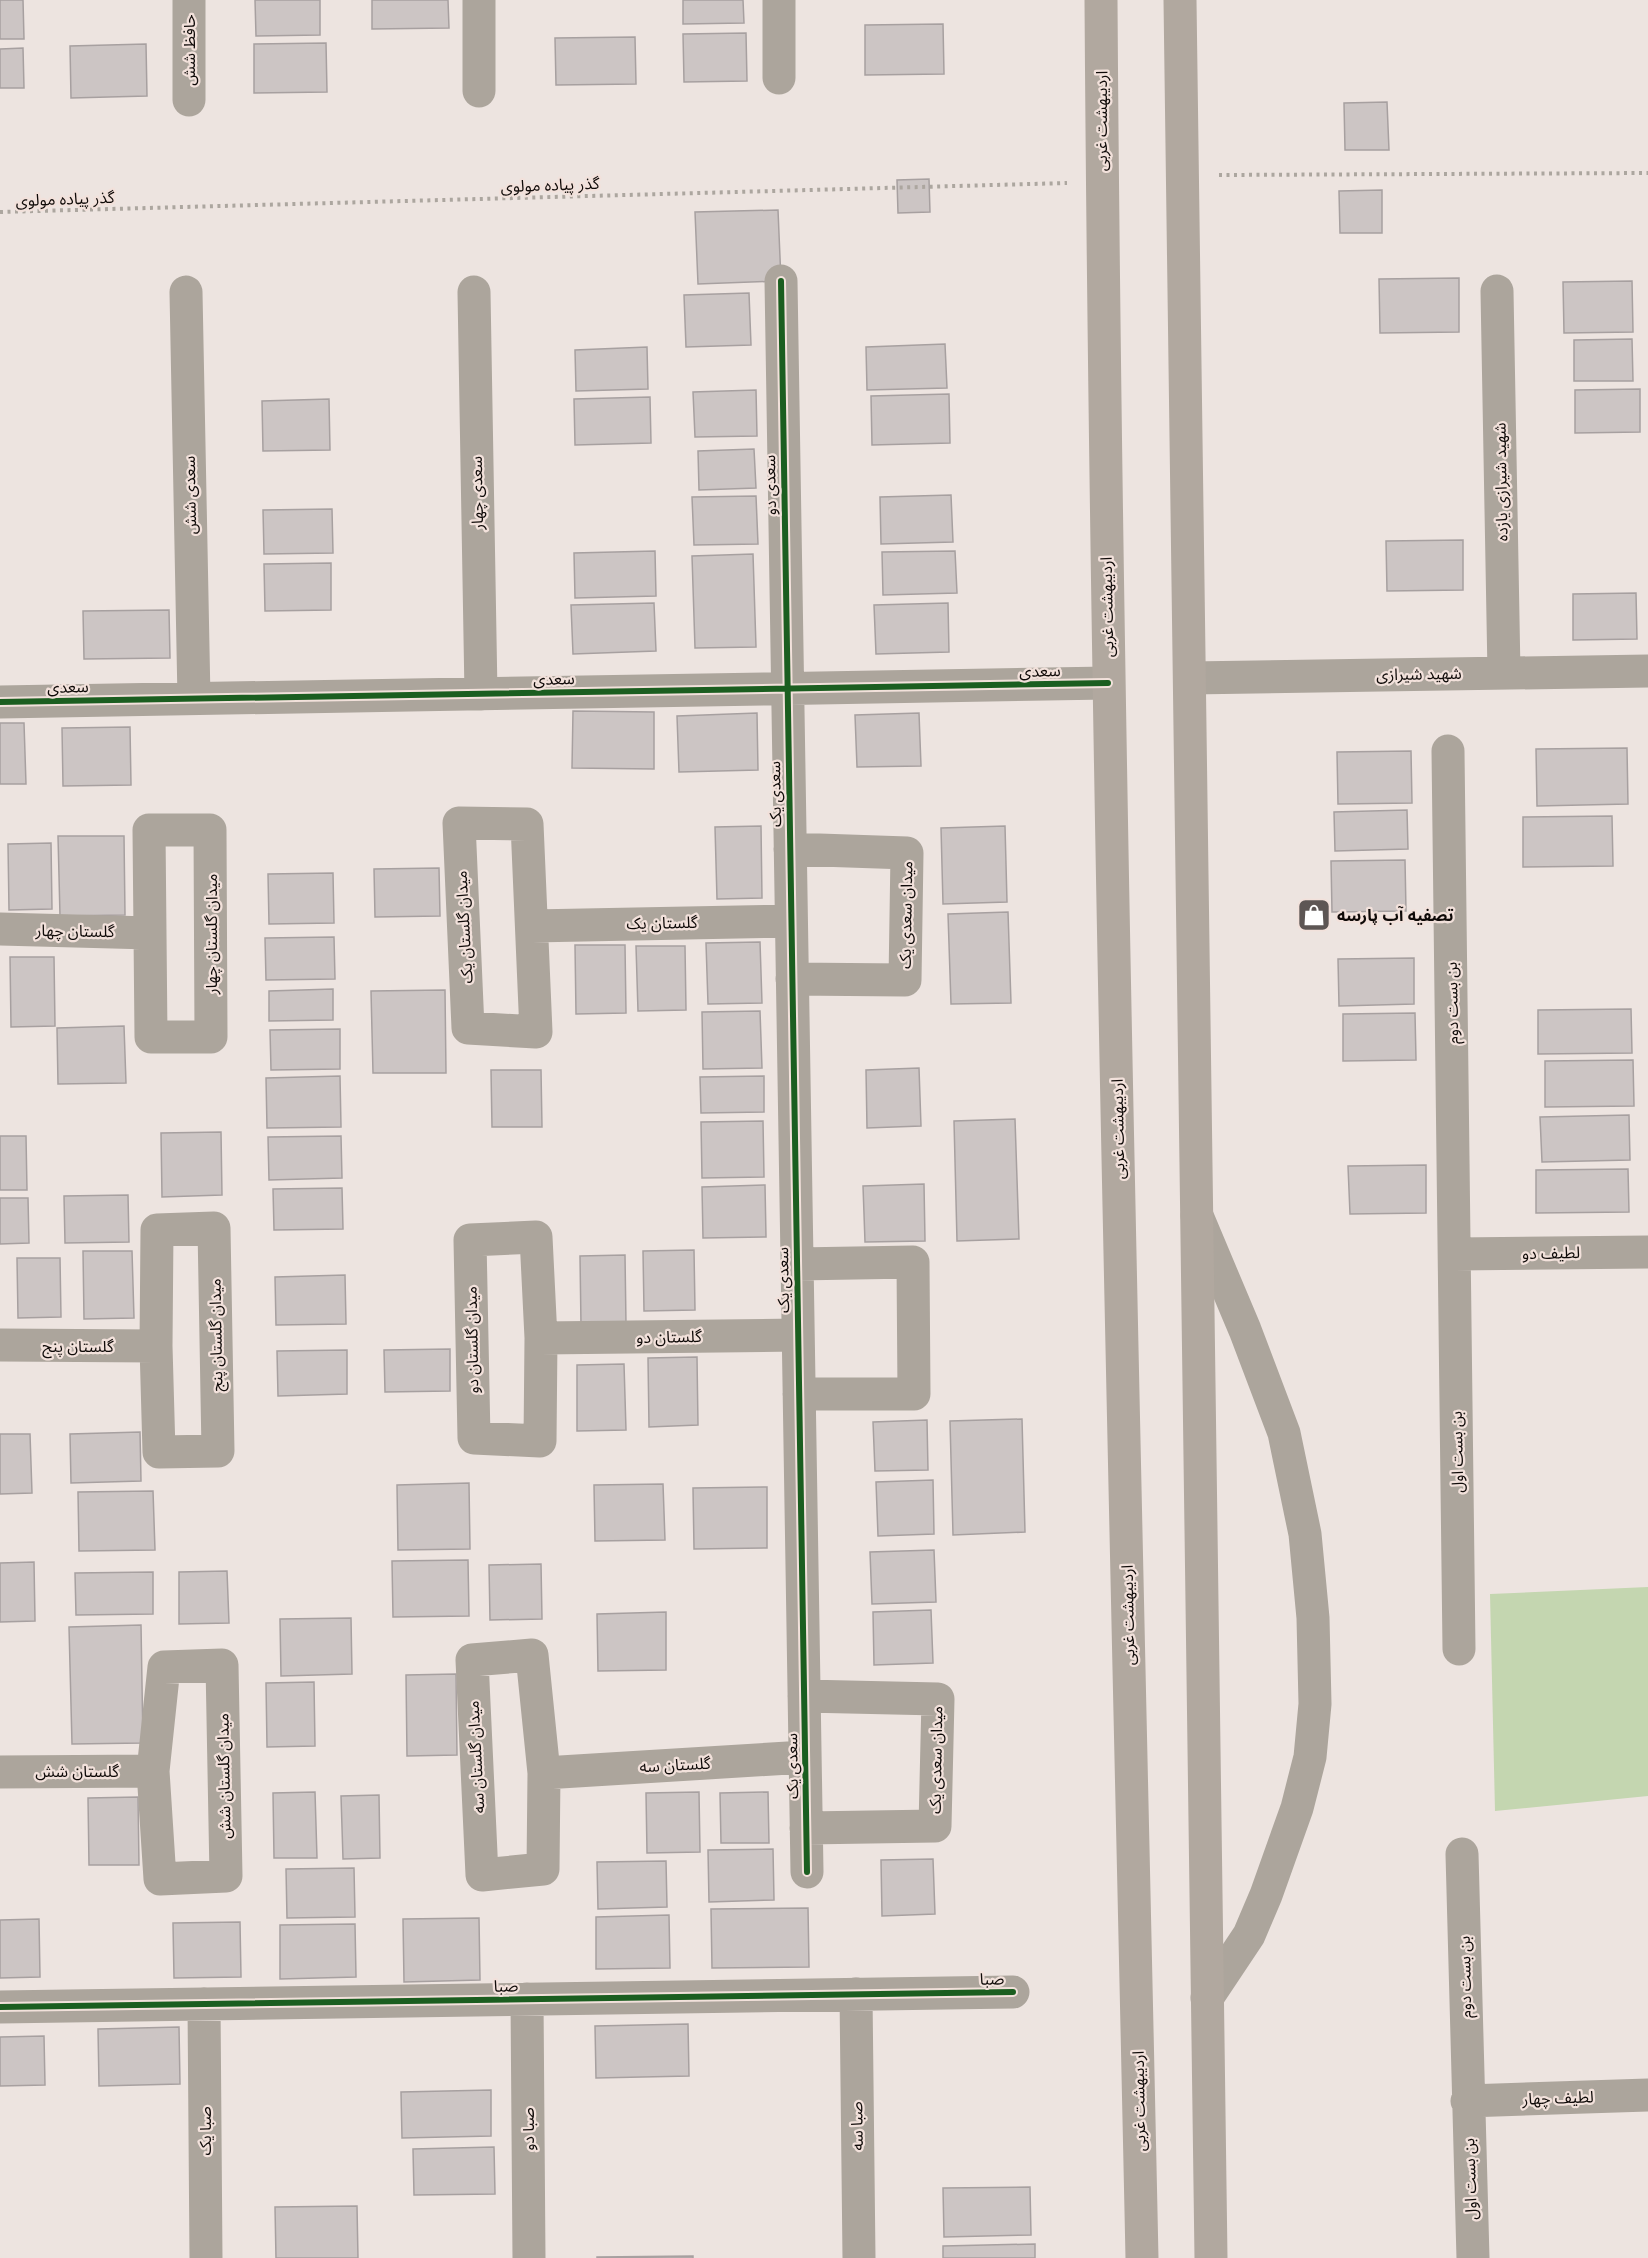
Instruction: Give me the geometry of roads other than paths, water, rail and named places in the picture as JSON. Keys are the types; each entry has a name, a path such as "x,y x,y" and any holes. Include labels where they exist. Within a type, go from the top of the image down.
{"main road":[{"name":"اردیبهشت غربی","path":"1101,0 1108,683 1142,2258"},
{"path":"1180,0 1211,2258"}],"street":[{"name":"حافظ شش","path":"189,0 189,100"},
{"path":"479,0 479,91"},
{"path":"779,0 779,78"},
{"name":"سعدی دو","path":"781,281 787,688"},
{"name":"شهید شیرازی یازده","path":"1497,291 1504,673"},
{"name":"سعدی شش","path":"186,292 194,699"},
{"name":"سعدی چهار","path":"474,292 481,694"},
{"name":"شهید شیرازی","path":"1190,678 1648,671"},
{"name":"سعدی","path":"0,702 1108,683"},
{"name":"سعدی یک","path":"787,688 807,1872"},
{"name":"بن بست دوم","path":"1448,751 1455,1254"},
{"name":"میدان گلستان یک","path":"459,823 526,824 532,926 536,1032 468,1028 459,823"},
{"name":"میدان گلستان چهار","path":"149,830 210,830 211,1037 151,1037 150,933 149,830"},
{"name":"میدان سعدی یک","path":"790,849 907,853 905,980 792,979"},
{"name":"گلستان یک","path":"532,926 791,921"},
{"name":"گلستان چهار","path":"0,929 150,933"},
{"path":"1197,1216 1245,1330 1284,1433 1305,1534 1314,1618 1316,1704 1310,1757 1300,1798 1266,1895 1249,1935 1208,1998"},
{"name":"میدان گلستان پنج","path":"214,1228 218,1451 159,1452 156,1346 156,1230 214,1228"},
{"name":"میدان گلستان دو","path":"536,1238 541,1338 540,1441 474,1438 470,1240 536,1238"},
{"name":"لطیف دو","path":"1455,1254 1648,1252"},
{"name":"بن بست اول","path":"1455,1254 1459,1649"},
{"path":"796,1264 913,1262 914,1394 799,1394"},
{"name":"گلستان دو","path":"541,1338 798,1335"},
{"name":"گلستان پنج","path":"0,1346 156,1346"},
{"name":"میدان گلستان سه","path":"532,1655 544,1773 543,1869 482,1875 472,1660 532,1655"},
{"name":"میدان گلستان شش","path":"222,1665 226,1876 160,1879 153,1771 164,1667 222,1665"},
{"name":"میدان سعدی یک","path":"804,1696 938,1698 935,1826 806,1828"},
{"name":"گلستان سه","path":"544,1773 805,1757"},
{"name":"گلستان شش","path":"0,1772 153,1771"},
{"name":"بن بست دوم","path":"1462,1854 1467,2101"},
{"name":"صبا","path":"0,2007 1013,1992"},
{"name":"صبا سه","path":"856,1994 859,2258"},
{"name":"صبا دو","path":"527,1999 529,2258"},
{"name":"صبا یک","path":"204,2004 206,2258"},
{"name":"لطیف چهار","path":"1467,2101 1648,2095"},
{"name":"بن بست اول","path":"1467,2101 1473,2258"}],"place":[{"name":"تصفیه آب پارسه","path":"1314,915"}]}
